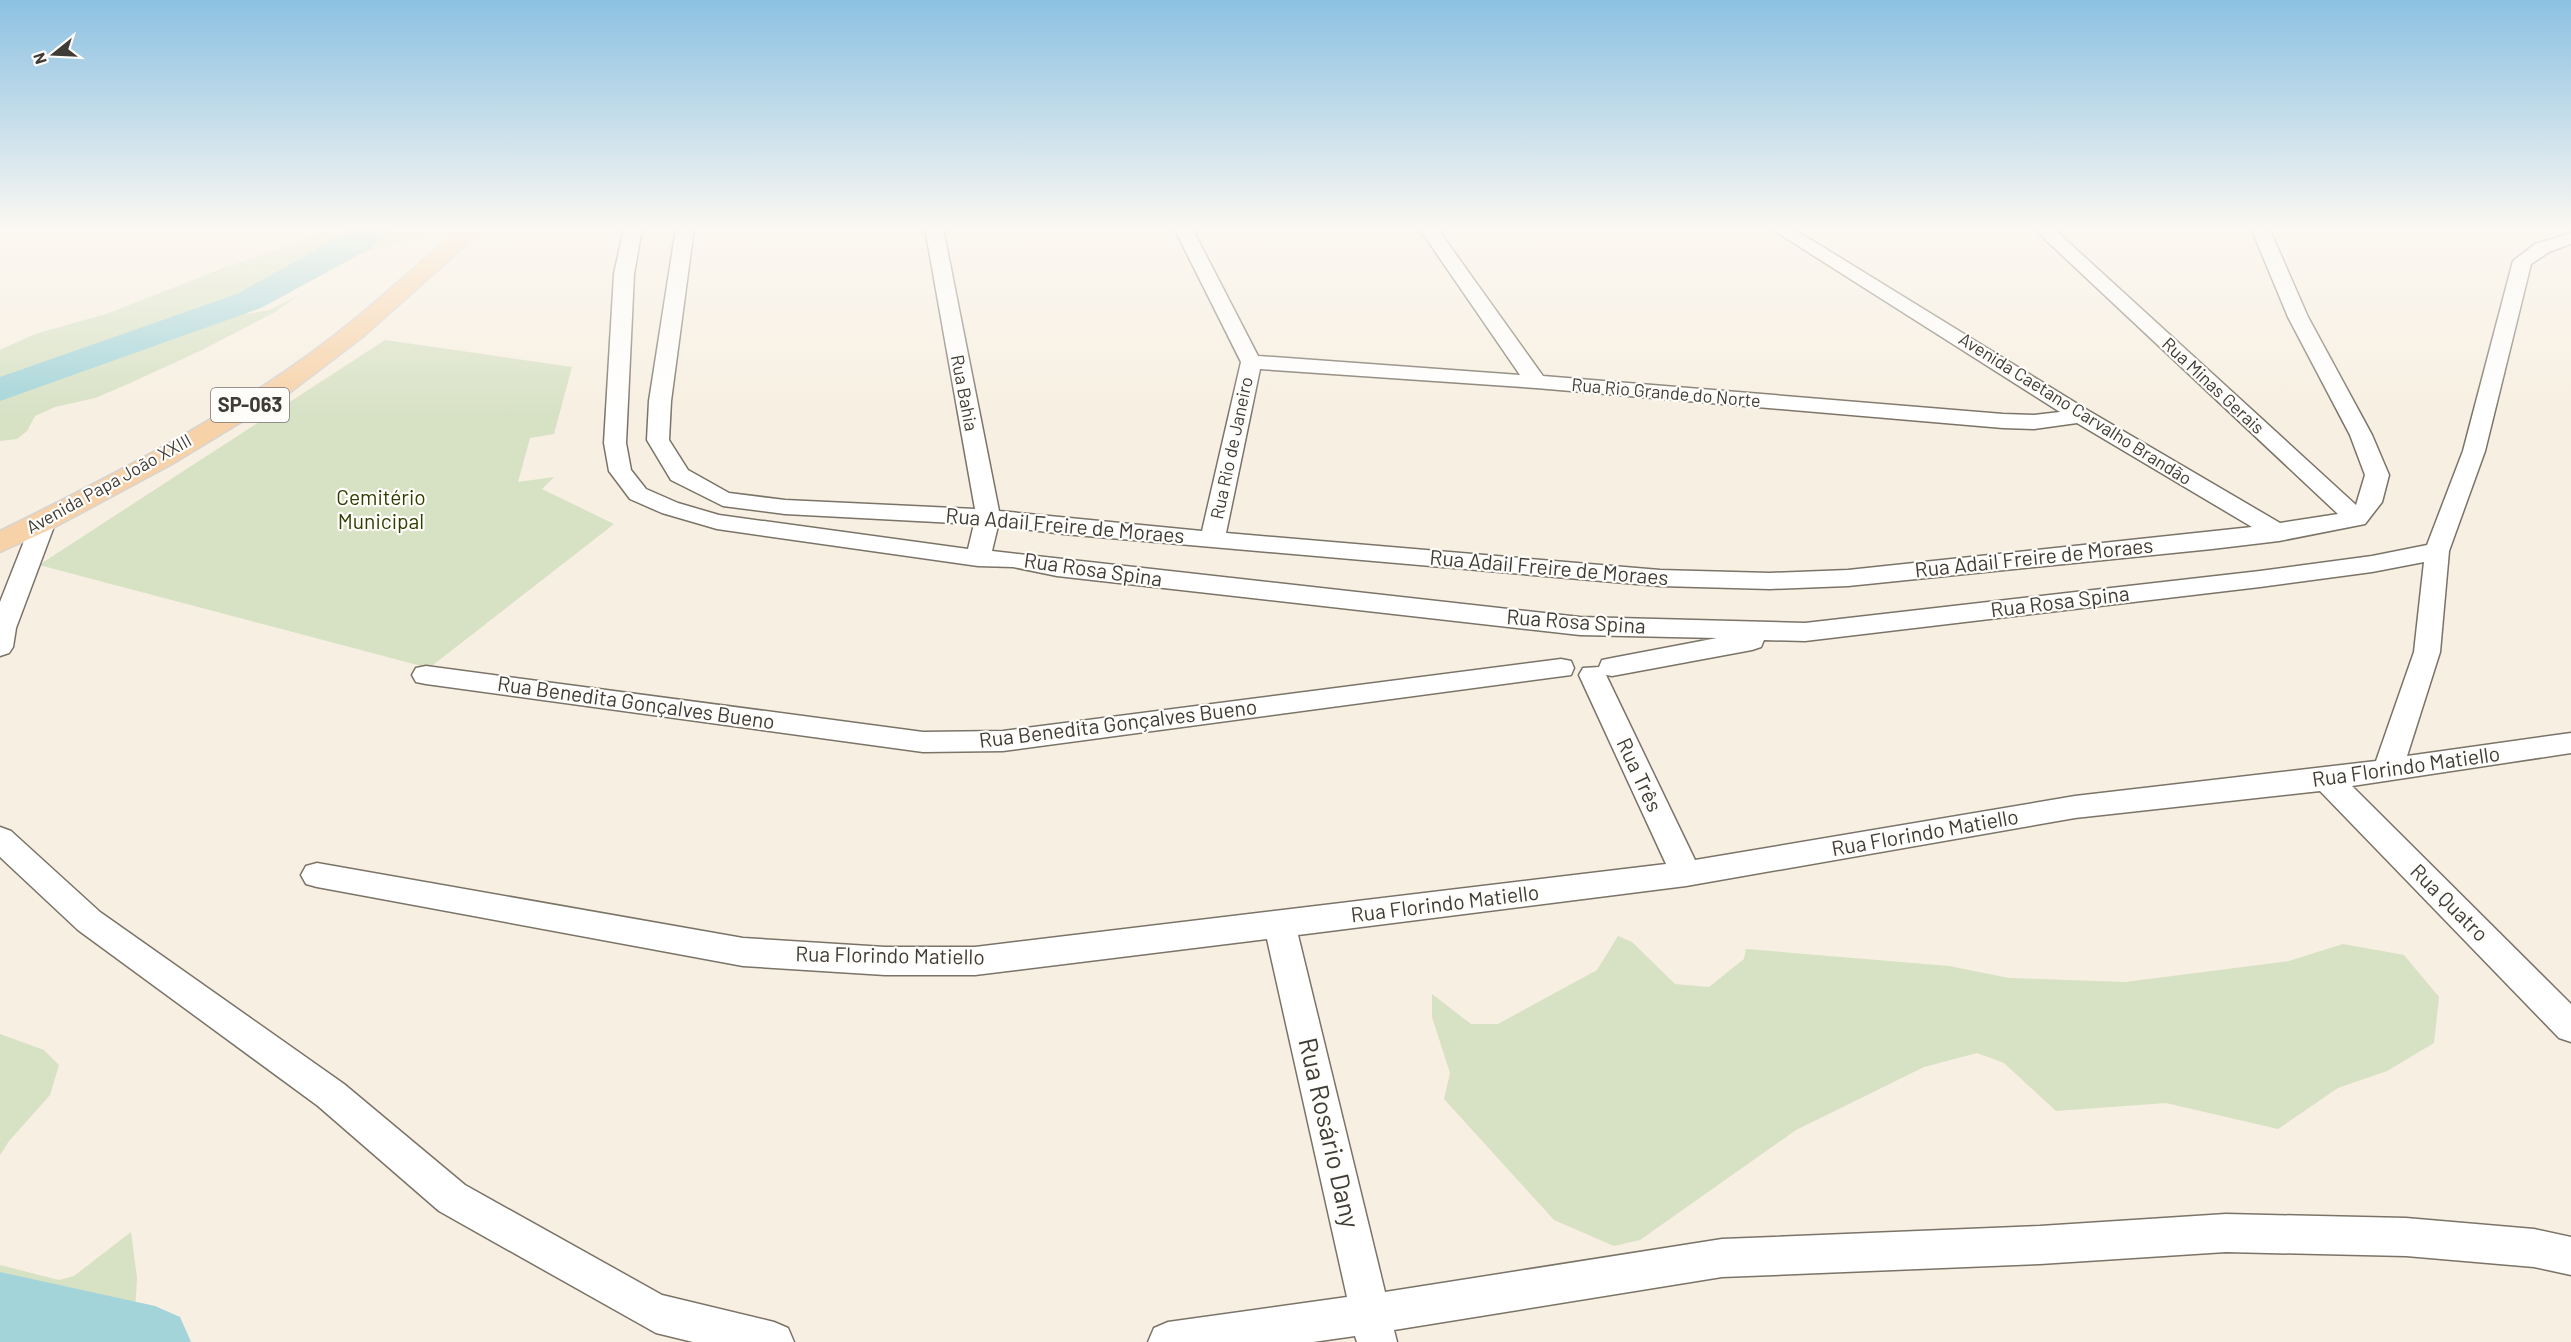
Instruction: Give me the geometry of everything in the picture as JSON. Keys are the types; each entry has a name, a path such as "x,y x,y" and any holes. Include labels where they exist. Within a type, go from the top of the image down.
{"main road":[{"name":"Avenida Papa João XXIII","path":"0,543 162,457 309,367 400,291"}],"street":[{"name":"Rua Rosa Spina","path":"623,291 615,443 620,471 638,494 670,508 717,522 978,558 1013,560 1057,568 1580,626 1805,632 2260,579 2372,564 2437,551"},
{"name":"Rua Adail Freire de Moraes","path":"676,291 660,401 658,440 679,475 723,499 785,507 988,517 1064,527 1660,578 1770,581 1848,578 2279,533 2357,519"},
{"name":"Rua Bahia","path":"946,291 988,517 978,558"},
{"name":"Rua Rio de Janeiro","path":"1212,540 1251,362 1215,291"},
{"path":"1472,291 1536,382"},
{"name":"Avenida Caetano Carvalho Brandão","path":"1880,291 2081,416 2279,533"},
{"name":"Rua Minas Gerais","path":"2110,291 2357,519"},
{"path":"2287,291 2298,317 2361,435 2377,475 2370,502 2357,519"},
{"path":"2388,769 2427,652 2437,551 2474,452 2515,291"},
{"name":"Rua Rio Grande do Norte","path":"1251,362 1536,382 2003,422 2034,422 2081,416"},
{"path":"0,647 3,628 44,521"},
{"path":"1057,568 1064,527"},
{"path":"1602,671 1618,655 1613,641 1599,631 1580,626 1562,627 1550,635 1545,646 1548,658 1561,668 1576,674 1602,671 1805,632"},
{"name":"Rua Benedita Gonçalves Bueno","path":"426,675 923,742 1003,741 1561,668"},
{"name":"Rua Três","path":"1602,671 1686,874"},
{"name":"Rua Florindo Matiello","path":"317,875 743,952 885,961 975,961 1686,874 2074,807 2327,779 2571,743"},
{"name":"Rua Quatro","path":"2327,779 2571,1027"},
{"path":"0,839 88,921 331,1095 452,1198 656,1313 774,1342"},
{"name":"Rua Rosário Dany","path":"1280,925 1374,1328"},
{"path":"1168,1342 1374,1328 1722,1258 2040,1245 2226,1233 2406,1237 2534,1248 2571,1256"}],"green space":[{"path":"166,291 264,291 246,314 269,310 298,296 275,312 202,350 128,384 95,398 55,407 35,416 27,431 17,439 0,441 0,350 35,334 109,313"},
{"name":"Cemitério Municipal","path":"385,340 572,367 554,434 530,438 518,482 554,477 542,489 614,524 429,668 39,565"},
{"path":"1618,936 1632,942 1675,984 1709,987 1744,959 1746,949 1949,966 2009,978 2125,982 2289,961 2343,944 2404,955 2439,997 2434,1043 2387,1071 2338,1088 2278,1129 2166,1103 2056,1111 2004,1063 1977,1053 1924,1067 1796,1130 1640,1240 1614,1246 1554,1220 1444,1099 1450,1073 1432,1017 1432,994 1471,1024 1498,1024 1597,970"},
{"path":"0,1034 44,1050 59,1065 50,1095 9,1141 0,1155"},
{"path":"131,1232 137,1278 134,1332 137,1342 0,1342 0,1265 59,1280 74,1276"}],"waterway":[{"path":"0,390 249,301 268,291"},
{"path":"0,1307 155,1342"}]}
